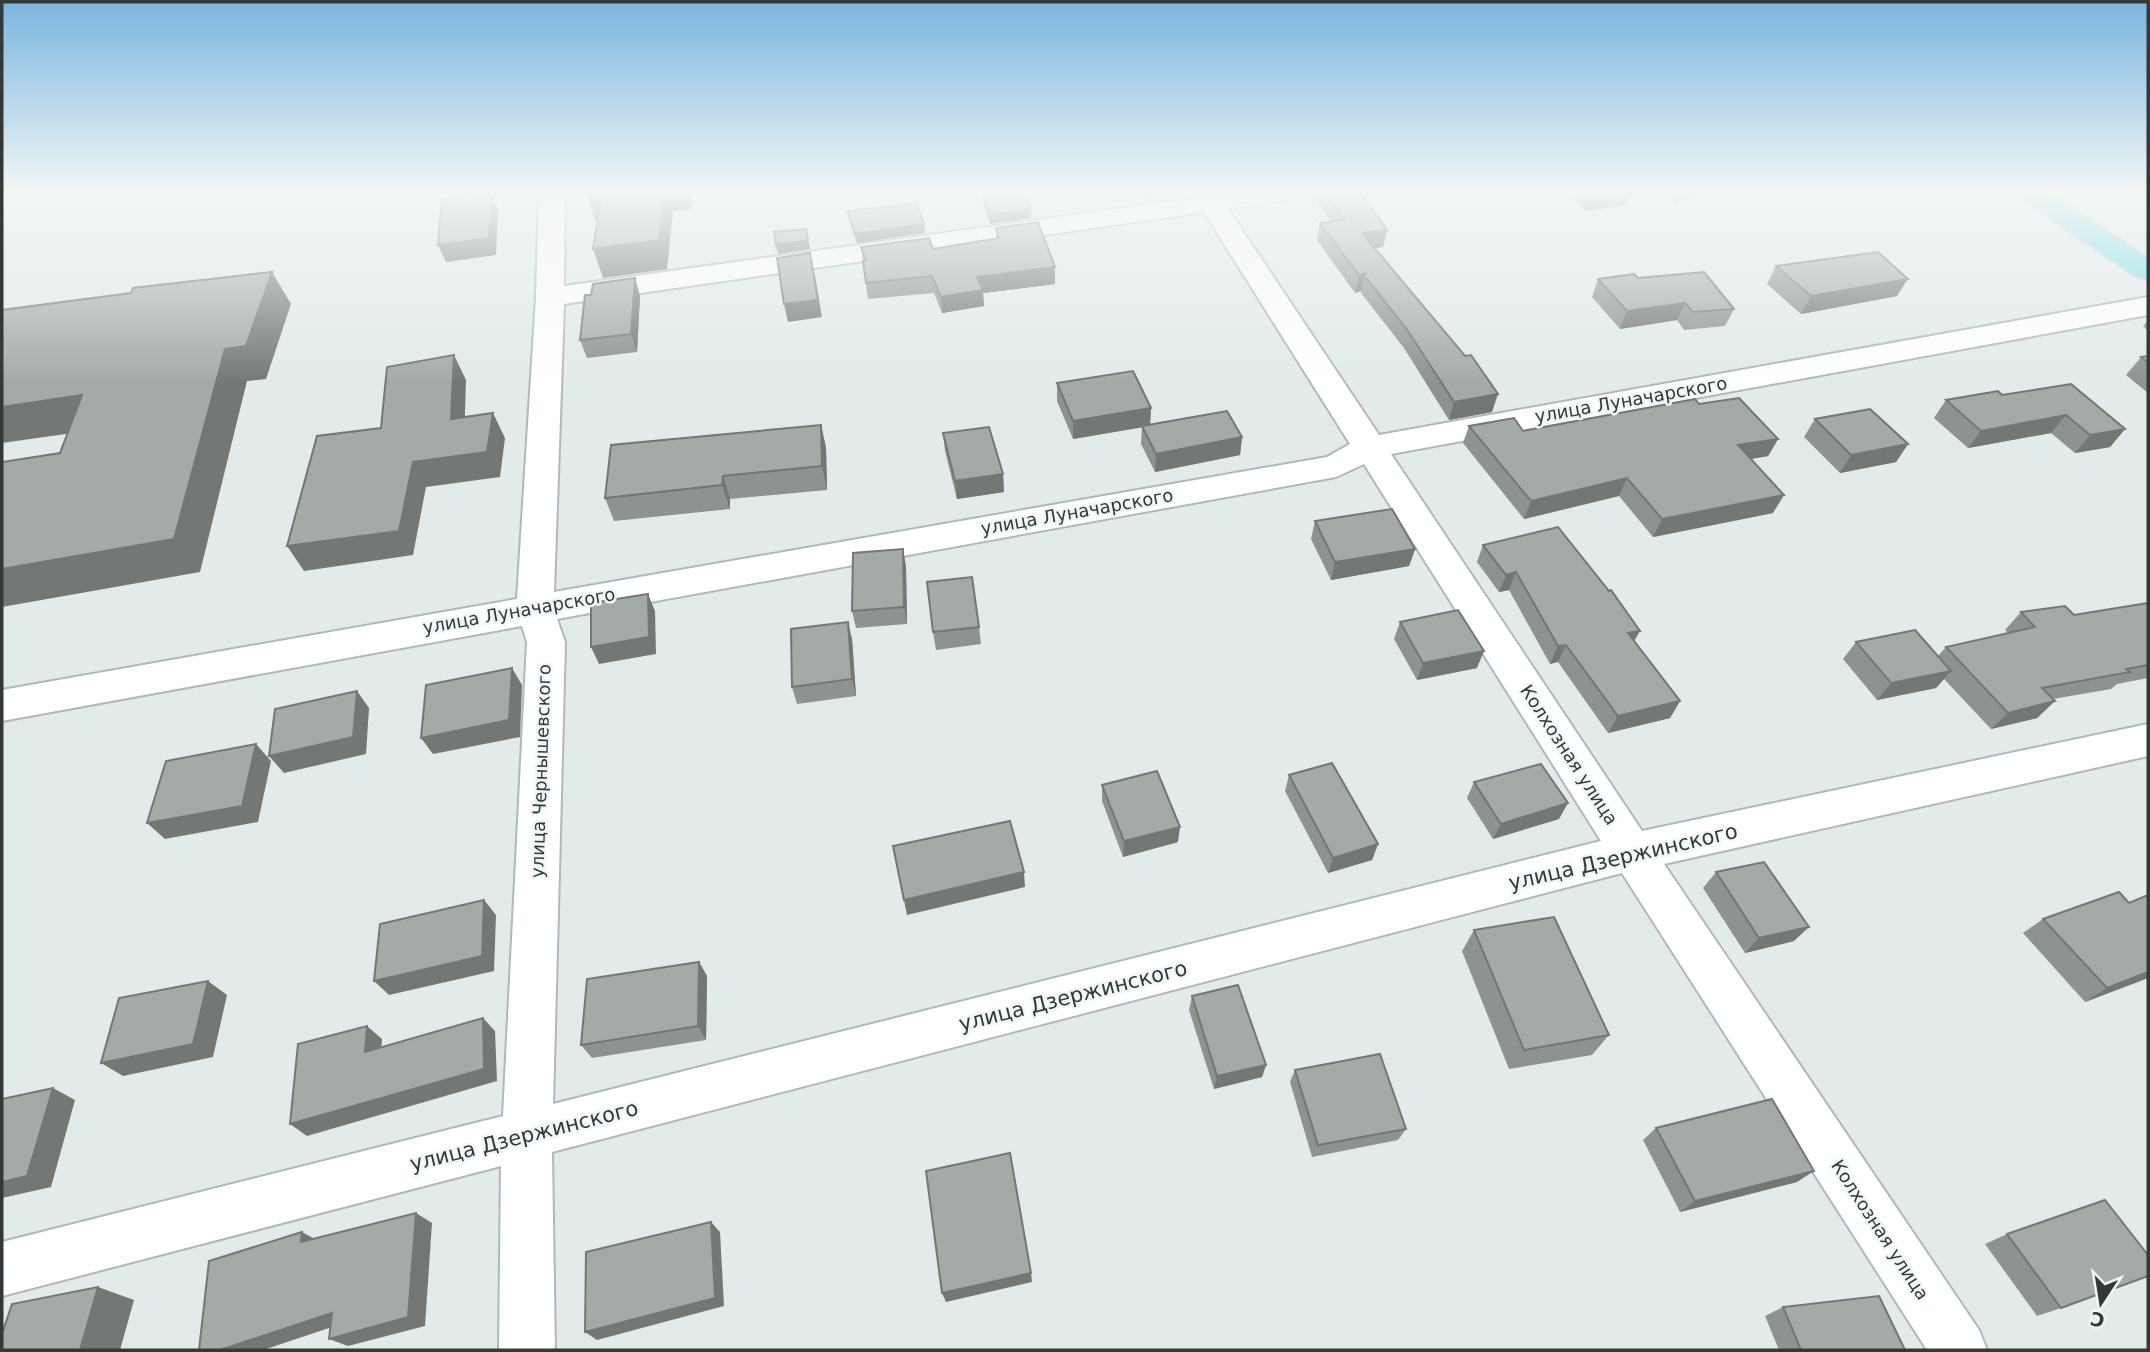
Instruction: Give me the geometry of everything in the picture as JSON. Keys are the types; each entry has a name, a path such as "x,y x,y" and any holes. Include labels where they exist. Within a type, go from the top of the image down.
{"main road":[{"path":"2126,256 2148,271"}],"street":[{"name":"улица Чернышевского","path":"527,1350 527,1136 545,642 535,608 551,256"},
{"path":"550,297 825,256"},
{"name":"Колхозная улица","path":"1245,256 1959,1350"},
{"name":"улица Луначарского","path":"2,705 1336,466 1369,447 2148,306"},
{"name":"улица Дзержинского","path":"2,1269 1632,852 2148,740"}],"building":[{"path":"811,256 818,300 784,304 777,258"},
{"path":"864,256 1051,256 1055,267 977,277 983,290 941,297 932,276 866,283 863,261 866,260"},
{"path":"1345,256 1381,256 1465,356 1471,355 1498,394 1454,402 1408,331 1364,275 1367,273 1359,275"},
{"path":"1848,256 1883,256 1908,279 1811,296 1776,266"},
{"path":"272,272 246,346 225,349 174,539 2,569 2,462 60,453 82,395 2,407 2,310 131,293 133,288"},
{"path":"1704,272 1734,309 1693,312 1685,303 1627,311 1598,279 1634,274 1638,278"},
{"path":"635,278 631,334 580,340 585,295 591,295 593,284"},
{"path":"454,355 451,419 493,413 487,452 413,462 399,531 287,546 317,436 381,428 387,367"},
{"path":"1133,371 1151,408 1073,421 1057,383"},
{"path":"2071,384 2125,429 2090,435 2066,415 1981,431 1946,400 1998,391 2002,395"},
{"path":"1739,398 1778,439 1738,445 1784,495 1662,519 1627,478 1531,501 1469,426 1514,418 1523,431 1695,399 1699,404"},
{"path":"1870,409 1908,444 1851,455 1815,419"},
{"path":"1227,411 1242,437 1156,454 1142,426"},
{"path":"821,425 822,466 723,476 722,485 605,498 611,445"},
{"path":"989,427 1003,474 955,481 943,433"},
{"path":"1392,509 1415,549 1335,562 1315,521"},
{"path":"1558,527 1609,591 1611,590 1640,631 1628,633 1680,701 1618,716 1566,645 1558,646 1516,572 1506,575 1483,545"},
{"path":"903,549 904,607 852,611 853,553"},
{"path":"972,577 979,627 933,632 927,582"},
{"path":"648,594 649,637 591,647 591,603"},
{"path":"2148,603 2148,665 2126,669 2130,672 2042,688 2055,701 2008,713 1946,647 2035,627 2021,612 2065,606 2074,615"},
{"path":"1458,610 1484,651 1423,663 1400,622"},
{"path":"848,622 852,679 792,687 791,629"},
{"path":"1915,630 1951,671 1891,683 1856,642"},
{"path":"512,668 509,720 421,738 426,685"},
{"path":"357,691 353,737 269,756 275,709"},
{"path":"256,744 242,806 147,823 166,761"},
{"path":"1332,763 1378,844 1333,858 1289,775"},
{"path":"1541,764 1568,803 1501,824 1474,782"},
{"path":"1157,771 1180,827 1124,841 1102,785"},
{"path":"1010,821 1024,872 904,900 893,846"},
{"path":"1764,862 1809,927 1759,938 1716,872"},
{"path":"2119,892 2129,903 2148,895 2148,972 2107,988 2043,919"},
{"path":"484,900 482,956 374,981 380,924"},
{"path":"1554,917 1609,1035 1524,1050 1474,930"},
{"path":"699,962 698,1026 581,1045 587,979"},
{"path":"208,981 193,1044 101,1063 119,998"},
{"path":"1238,985 1266,1065 1217,1076 1192,996"},
{"path":"483,1018 484,1069 290,1124 298,1044 367,1026 365,1052"},
{"path":"1380,1054 1406,1129 1318,1145 1295,1070"},
{"path":"53,1088 27,1176 2,1182 2,1099"},
{"path":"1772,1099 1814,1171 1695,1201 1656,1128"},
{"path":"1010,1153 1031,1273 942,1293 926,1171"},
{"path":"2105,1200 2148,1255 2148,1276 2061,1308 2007,1234"},
{"path":"416,1213 408,1317 329,1339 332,1313 220,1350 199,1350 209,1261 302,1232 301,1242"},
{"path":"711,1222 715,1298 585,1332 586,1252"},
{"path":"98,1287 80,1350 2,1350 2,1334 12,1304"},
{"path":"1879,1296 1905,1350 1801,1350 1783,1307"}]}
